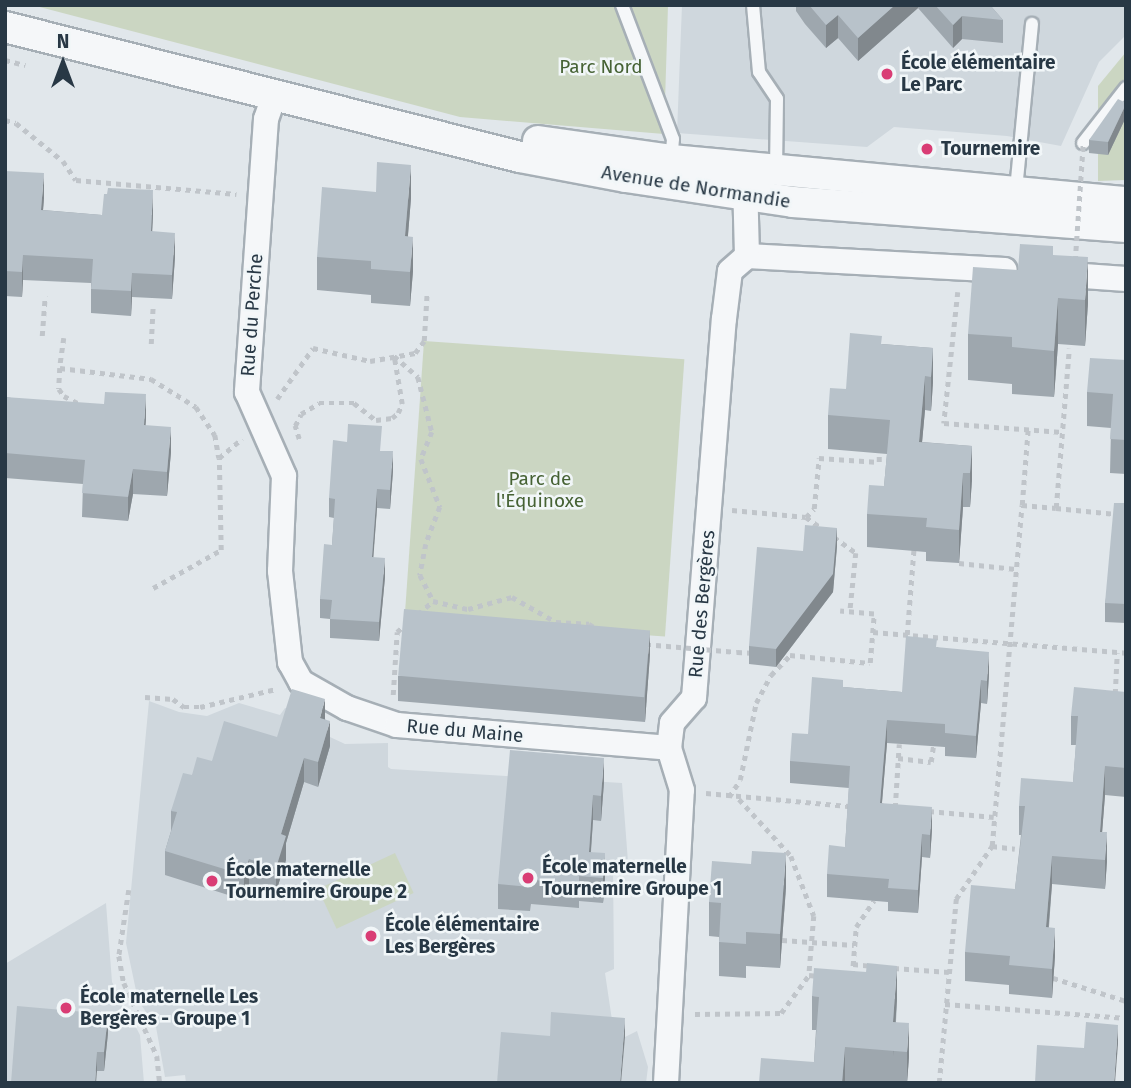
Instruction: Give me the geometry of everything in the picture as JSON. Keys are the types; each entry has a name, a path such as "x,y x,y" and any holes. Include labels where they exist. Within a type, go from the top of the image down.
{"street":[{"name":"Avenue de Normandie","path":"5,27 520,157 746,196 1126,227"},
{"name":"Avenue de Normandie","path":"274,96 524,139 671,160 1126,202"},
{"name":"Rue du Perche","path":"274,96 266,119 247,392 284,476 281,570 290,662 300,682"},
{"path":"744,166 747,256 1126,279"},
{"name":"Rue des Bergères","path":"669,748 672,723 694,698 730,271 747,256"},
{"name":"Rue du Maine","path":"300,682 347,708 391,723 669,748"},
{"path":"666,1083 681,790 669,748"}],"lane":[{"path":"622,5 673,139 671,160"},
{"path":"753,5 759,72 777,99 776,169"},
{"path":"1016,190 1032,24"},
{"path":"1083,143 1126,88"}],"path":[{"path":"5,120 16,123 63,161 76,180 261,196"},
{"path":"1075,266 1083,143"},
{"path":"961,267 944,423 1063,432"},
{"path":"285,388 313,348 370,361 415,352 424,341 427,292"},
{"path":"42,336 45,296"},
{"path":"152,344 153,304"},
{"path":"1056,508 1070,335"},
{"path":"64,338 59,390 82,406 84,413"},
{"path":"300,443 295,426 301,414 319,403 354,403 376,420 391,418 398,413 402,404 394,356"},
{"path":"394,356 418,377 432,432 421,459 440,507 426,544 420,575 433,601"},
{"path":"61,368 150,379 196,407 215,435 219,458 221,550 153,588"},
{"path":"939,1083 956,900 992,846 1028,428"},
{"path":"219,458 231,448"},
{"path":"806,517 814,509 819,458 879,463 879,449"},
{"path":"1022,505 1126,515"},
{"path":"710,508 806,517 856,554 850,612"},
{"path":"906,635 914,546"},
{"path":"959,564 1016,569"},
{"path":"433,601 468,609 512,597 556,622 589,624 598,630"},
{"path":"391,723 397,632 433,601"},
{"path":"777,654 870,663 874,614 840,611"},
{"path":"873,632 1126,653"},
{"path":"643,645 764,653"},
{"path":"1114,701 1117,653"},
{"path":"729,797 740,780 756,703 771,675 790,655"},
{"path":"145,697 173,699 184,707 200,707 300,682"},
{"path":"898,758 931,762 934,740"},
{"path":"895,808 899,744"},
{"path":"681,790 739,798 856,806"},
{"path":"670,1015 781,1013 809,975 814,916 791,856 739,798"},
{"path":"882,808 907,810"},
{"path":"920,810 994,817"},
{"path":"992,846 1015,849"},
{"path":"129,890 118,956 124,983 157,1056 160,1083"},
{"path":"841,978 852,979 856,926 874,900"},
{"path":"782,940 855,944"},
{"path":"853,964 949,972"},
{"path":"809,975 831,977"},
{"path":"1053,978 1126,1001"},
{"path":"946,1004 1126,1018"}],"shaded area":[{"name":"École élémentaire Le Parc","path":"682,5 1126,5 1126,35 1099,62 1061,146 1007,136 894,127 867,147 677,133"},
{"path":"149,701 179,712 207,716 239,703 280,715 285,708 326,719 330,737 345,744 388,743 388,767 391,769 622,783 628,862 622,867 613,867 614,969 605,973 612,1020 625,1037 637,1031 648,1067 646,1083 186,1083 185,1075 165,1077 156,1027 138,1000 126,943"},
{"name":"École maternelle Les Bergères - Groupe 1","path":"106,903 112,982 140,1035 144,1083 5,1083 5,964"}],"green space":[{"name":"Parc Nord","path":"32,5 668,5 664,134 460,117"},
{"path":"1126,52 1126,180 1098,181 1098,86"},
{"name":"Parc de l'Équinoxe","path":"424,341 684,359 665,637 405,618"},
{"path":"395,853 414,893 337,929 318,889"}],"building":[{"path":"809,5 895,5 858,38 838,15 826,25"},
{"path":"935,5 990,5 1003,20 962,16 953,25"},
{"path":"1118,99 1126,104 1108,142 1089,140"},
{"path":"377,162 411,165 405,236 413,237 410,272 371,269 371,261 317,257 322,187 376,192"},
{"path":"5,171 44,173 41,210 102,215 104,194 107,194 108,188 153,190 151,231 175,233 172,275 132,273 131,291 91,289 93,259 23,255 22,272 5,271"},
{"path":"1020,244 1053,246 1053,255 1088,257 1085,300 1058,298 1054,351 1012,347 1012,337 968,334 973,267 1018,270"},
{"path":"850,333 882,336 881,344 933,348 931,377 925,376 919,442 972,446 970,473 963,473 959,530 926,527 927,518 867,514 869,485 884,486 890,420 828,415 830,388 846,389"},
{"path":"1090,358 1126,360 1126,440 1110,439 1113,394 1087,392"},
{"path":"105,392 146,394 144,425 171,427 167,472 133,469 128,497 82,493 85,460 5,453 5,397 104,404"},
{"path":"348,424 382,426 380,451 393,451 390,490 377,489 372,557 385,558 379,622 330,619 332,600 320,599 324,544 332,545 335,499 329,498 333,440 347,442"},
{"path":"1114,503 1126,503 1126,604 1105,603"},
{"path":"805,525 837,528 833,574 776,649 749,646 757,547 803,551"},
{"path":"404,609 650,631 644,697 398,676"},
{"path":"906,636 937,639 936,647 989,652 987,681 981,680 976,736 945,733 945,724 887,720 880,803 932,807 930,835 922,834 918,890 888,888 889,879 827,874 829,845 845,847 850,766 790,761 792,733 808,734 812,677 843,680 843,687 902,692"},
{"path":"1074,687 1126,692 1126,768 1105,766 1100,832 1107,832 1105,860 1052,856 1046,927 1055,928 1052,969 1009,965 1010,956 965,952 971,885 1015,889 1025,806 1019,806 1021,778 1073,782 1078,716 1071,716"},
{"path":"292,689 325,699 320,718 330,721 318,762 304,758 281,834 286,836 276,868 249,859 244,875 165,851 177,812 171,811 183,773 192,775 197,757 212,761 224,721 277,737"},
{"path":"510,750 604,758 601,796 593,795 589,852 605,853 603,878 579,876 579,883 531,880 530,887 498,884"},
{"path":"752,851 786,853 780,934 746,932 746,944 719,942 721,903 709,902 712,861 751,864"},
{"path":"867,963 897,966 893,1022 909,1023 907,1052 845,1047 842,1083 759,1083 761,1058 814,1062 819,997 812,996 814,968 866,972"},
{"path":"17,1006 108,1014 104,1052 97,1052 95,1083 11,1083"},
{"path":"551,1012 625,1018 620,1083 497,1083 501,1032 550,1036"},
{"path":"1086,1022 1118,1025 1114,1083 1035,1083 1037,1045 1084,1048"}],"place":[{"name":"École élémentaire Le Parc","path":"887,74"},
{"name":"Tournemire","path":"927,149"},
{"name":"École maternelle Tournemire Groupe 1","path":"528,878"},
{"name":"École maternelle Tournemire Groupe 2","path":"212,881"},
{"name":"École élémentaire Les Bergères","path":"371,936"},
{"name":"École maternelle Les Bergères - Groupe 1","path":"66,1008"}]}
